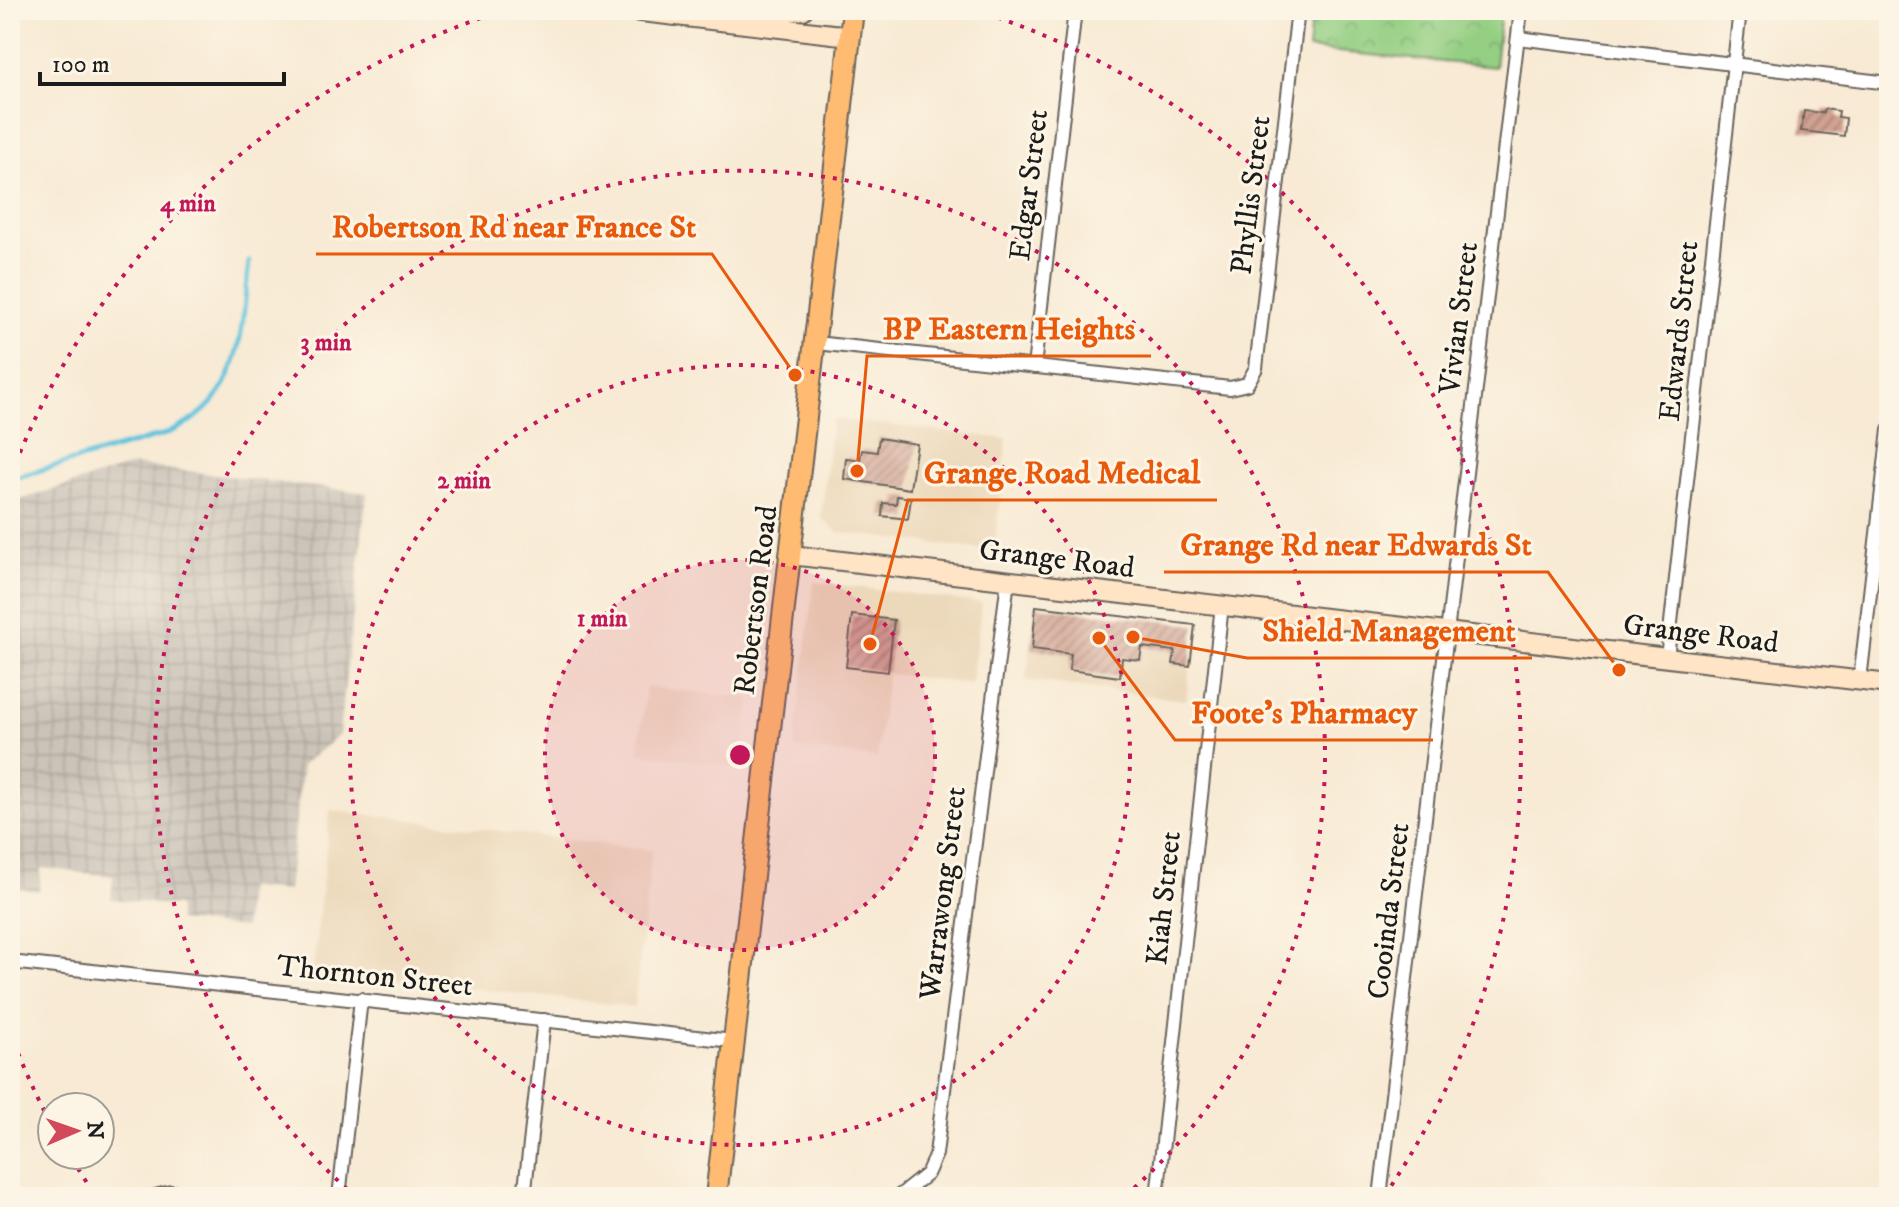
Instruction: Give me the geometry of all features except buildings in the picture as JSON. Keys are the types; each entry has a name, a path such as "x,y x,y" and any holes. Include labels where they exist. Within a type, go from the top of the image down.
{"main road":[{"path":"624,10 850,36"},
{"path":"738,23 803,10"},
{"name":"Robertson Road","path":"716,1197 853,10"},
{"name":"Grange Road","path":"791,555 1889,684"}],"street":[{"name":"Edgar Street","path":"1034,367 1075,10"},
{"name":"Phyllis Street","path":"1034,367 1230,388 1247,384 1256,368 1298,10"},
{"name":"Vivian Street","path":"1447,632 1521,10"},
{"name":"Edwards Street","path":"1667,658 1740,10"},
{"path":"1518,38 1889,83"},
{"path":"816,343 1034,367"},
{"path":"1860,680 1889,430"},
{"name":"Warrawong Street","path":"898,1197 927,1174 936,1154 1008,580"},
{"name":"Kiah Street","path":"1157,1197 1222,605"},
{"name":"Cooinda Street","path":"1380,1197 1447,632"},
{"name":"Thornton Street","path":"10,962 733,1041"},
{"path":"339,1197 361,999"},
{"path":"524,1197 544,1020"},
{"path":"151,1197 171,1192 211,1197"}],"shaded area":[{"path":"832,419 1007,439 994,551 837,532 821,518"},
{"path":"134,465 367,493 339,735 302,765 288,891 247,887 244,928 178,921 178,906 111,899 113,876 41,868 39,891 10,887 10,503"},
{"path":"814,582 982,603 971,684 887,674 877,758 794,748"},
{"path":"1035,612 1194,632 1186,700 1026,680"},
{"path":"646,687 750,698 742,767 638,753"},
{"path":"330,810 652,850 634,1007 313,970"}],"green space":[{"path":"1312,10 1501,10 1495,67 1308,49"}],"waterway":[{"path":"10,479 166,434 192,420 211,404 225,385 234,363 240,340 249,262"}],"place":[{"name":"Robertson Rd near France St","path":"795,375"},
{"name":"BP Eastern Heights","path":"857,471"},
{"name":"Shield Management","path":"1133,637"},
{"name":"Foote's Pharmacy","path":"1099,638"},
{"name":"Grange Road Medical","path":"870,644"},
{"name":"Grange Rd near Edwards St","path":"1619,670"}]}
